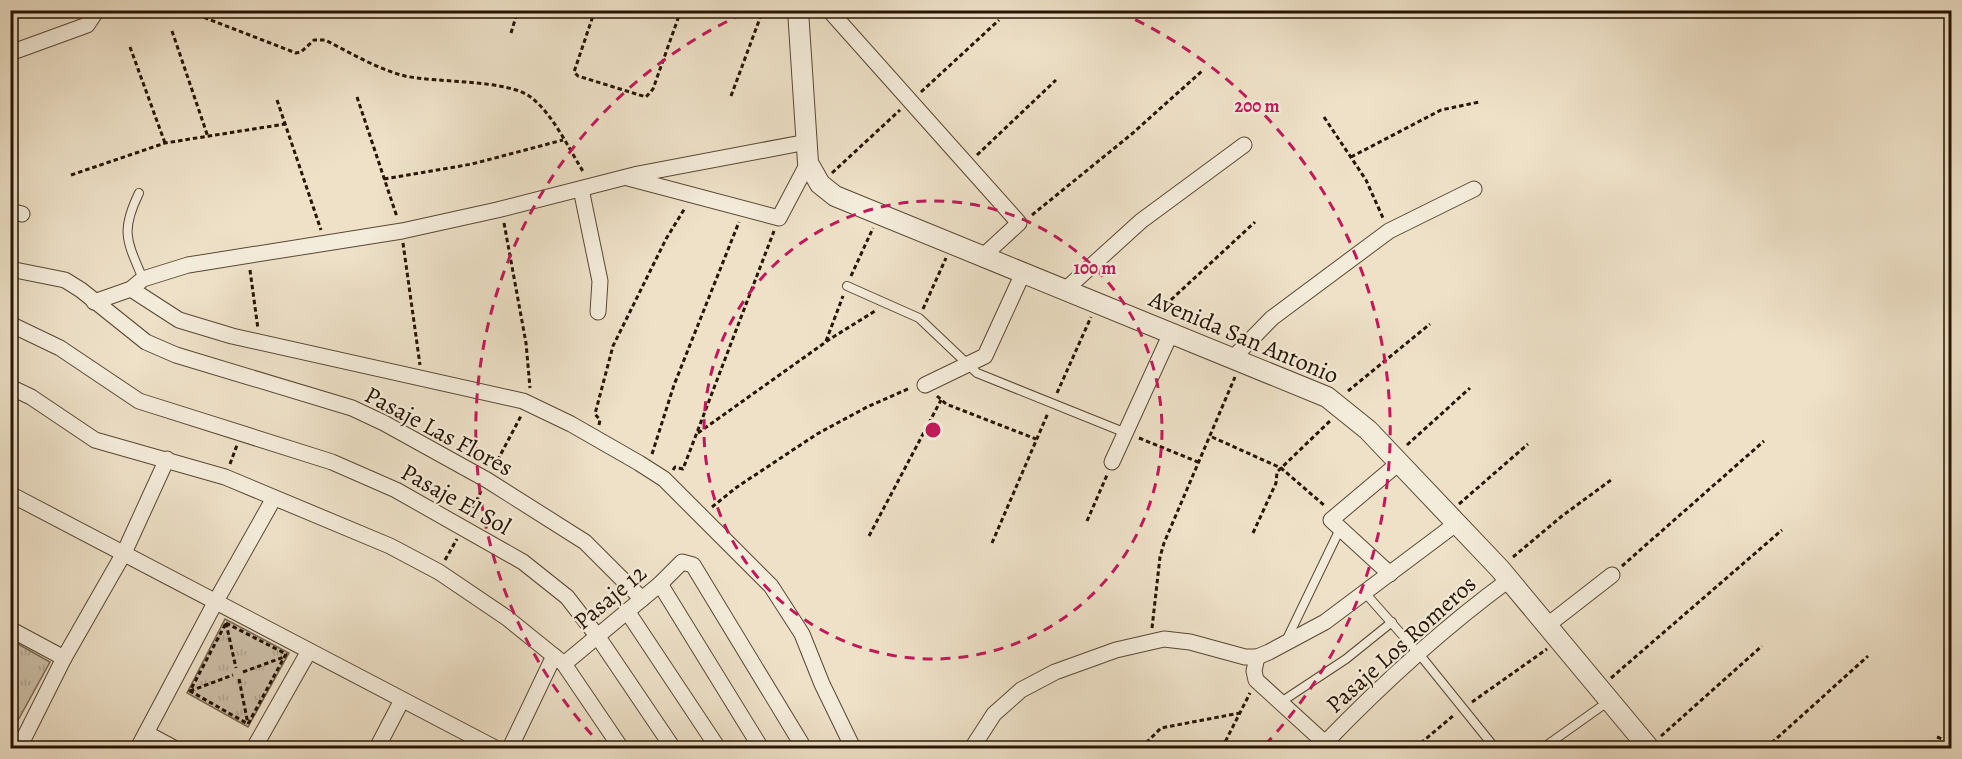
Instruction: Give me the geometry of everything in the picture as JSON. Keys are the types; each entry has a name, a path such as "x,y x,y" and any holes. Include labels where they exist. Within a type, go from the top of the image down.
{"street":[{"path":"10,53 87,25 97,10"},
{"path":"625,177 779,218 808,163 798,10"},
{"path":"829,10 1019,223 981,258"},
{"path":"94,302 188,265 248,253 402,231 497,210 625,177 807,142"},
{"path":"1065,290 1141,221 1244,145"},
{"name":"Avenida San Antonio","path":"808,163 820,184 835,196 981,258 1310,389 1339,406 1397,459 1505,574 1606,693 1649,748"},
{"path":"587,188 600,281 598,312"},
{"path":"1237,360 1272,318 1389,231 1474,189"},
{"name":"Pasaje Las Flores","path":"10,269 65,280 146,342 176,356 352,408 384,423 487,480 585,542 642,599"},
{"path":"925,386 985,356 1023,273"},
{"path":"137,284 179,320 531,405 596,439 664,479 771,586 802,634 822,684 853,748"},
{"name":"Pasaje El Sol","path":"10,324 60,348 139,401 332,462 396,490 464,526 547,579 567,597 598,637 673,748"},
{"path":"1112,462 1171,333"},
{"path":"10,387 31,397 95,440 225,477 390,546 439,572 507,618 559,660 620,748"},
{"path":"18,748 64,658 123,554 167,459"},
{"path":"1390,574 1336,521 1397,459"},
{"path":"10,494 123,554 212,607 309,651 495,748"},
{"path":"138,748 212,607 274,498"},
{"path":"972,748 994,714 1021,690 1055,672 1116,650 1164,639 1190,642 1245,657 1257,657 1325,622 1366,594 1453,518"},
{"name":"Pasaje 12","path":"559,660 598,637 682,562 688,562 693,565 801,743"},
{"name":"Pasaje Los Romeros","path":"1326,746 1370,696 1420,655 1505,574"},
{"path":"1555,632 1612,575"},
{"path":"660,584 761,748"},
{"path":"627,611 718,748"},
{"path":"10,629 64,658"},
{"path":"254,748 309,651"},
{"path":"1257,657 1254,671 1256,680 1326,746"},
{"path":"510,748 559,660"},
{"path":"377,748 402,700"},
{"path":"146,733 174,748"}],"lane":[{"path":"137,284 126,239 131,210 139,193"},
{"path":"847,286 919,318 977,373 1126,433"},
{"path":"1285,643 1336,521"},
{"path":"1366,594 1420,655 1495,748"},
{"path":"1281,702 1346,659 1392,622"},
{"path":"1550,748 1547,745 1606,693"}],"path":[{"path":"511,33 518,10"},
{"path":"595,10 574,72 578,76 646,97 653,89 681,10"},
{"path":"731,96 763,10"},
{"path":"190,12 296,53 301,52 314,40 325,40 390,71 407,76 523,92 538,104 563,140 587,188"},
{"path":"172,31 208,137"},
{"path":"130,47 165,143"},
{"path":"1019,223 1133,134 1202,71"},
{"path":"967,164 1056,80"},
{"path":"357,97 402,231 422,378"},
{"path":"277,100 325,243"},
{"path":"1351,157 1442,110 1479,102"},
{"path":"1323,117 1366,180 1389,231"},
{"path":"71,175 165,143 285,124"},
{"path":"384,179 472,164 563,140"},
{"path":"596,439 600,420 595,414 613,346 666,239 693,195"},
{"path":"660,459 652,454 674,385 744,209"},
{"path":"497,210 507,230 526,343 531,405"},
{"path":"668,463 683,469 779,218"},
{"path":"1147,323 1255,222"},
{"path":"919,318 951,245"},
{"path":"248,253 260,341"},
{"path":"697,434 830,339 886,303"},
{"path":"992,543 1097,303"},
{"path":"1253,533 1276,483 1277,472 1365,375 1430,324"},
{"path":"1150,643 1160,557 1198,462 1211,436 1237,360"},
{"path":"701,516 737,487 817,434 867,407 918,385 925,386 941,400 1036,439"},
{"path":"1397,459 1470,388"},
{"path":"869,536 941,400"},
{"path":"1126,433 1198,462"},
{"path":"225,477 238,444 235,438 251,435"},
{"path":"1211,436 1281,468 1336,521"},
{"path":"1612,575 1764,441"},
{"path":"1453,518 1528,444"},
{"path":"1087,520 1112,462"},
{"path":"664,479 675,467"},
{"path":"1505,574 1562,516 1611,480"},
{"path":"1606,693 1782,530"},
{"path":"212,607 226,622 286,654 285,656 301,665"},
{"path":"226,622 236,668"},
{"path":"190,692 226,622"},
{"path":"1414,748 1555,632"},
{"path":"1649,748 1762,646"},
{"path":"243,672 285,656"},
{"path":"248,724 285,656"},
{"path":"1766,748 1868,656"},
{"path":"190,692 233,675"},
{"path":"239,679 248,724"},
{"path":"1222,748 1256,680"},
{"path":"173,682 263,733"},
{"path":"1141,748 1161,728 1240,713"},
{"path":"1937,737 1952,743"}],"green space":[{"path":"225,619 289,653 248,727 187,693"},
{"path":"11,640 50,662 11,733"}]}
